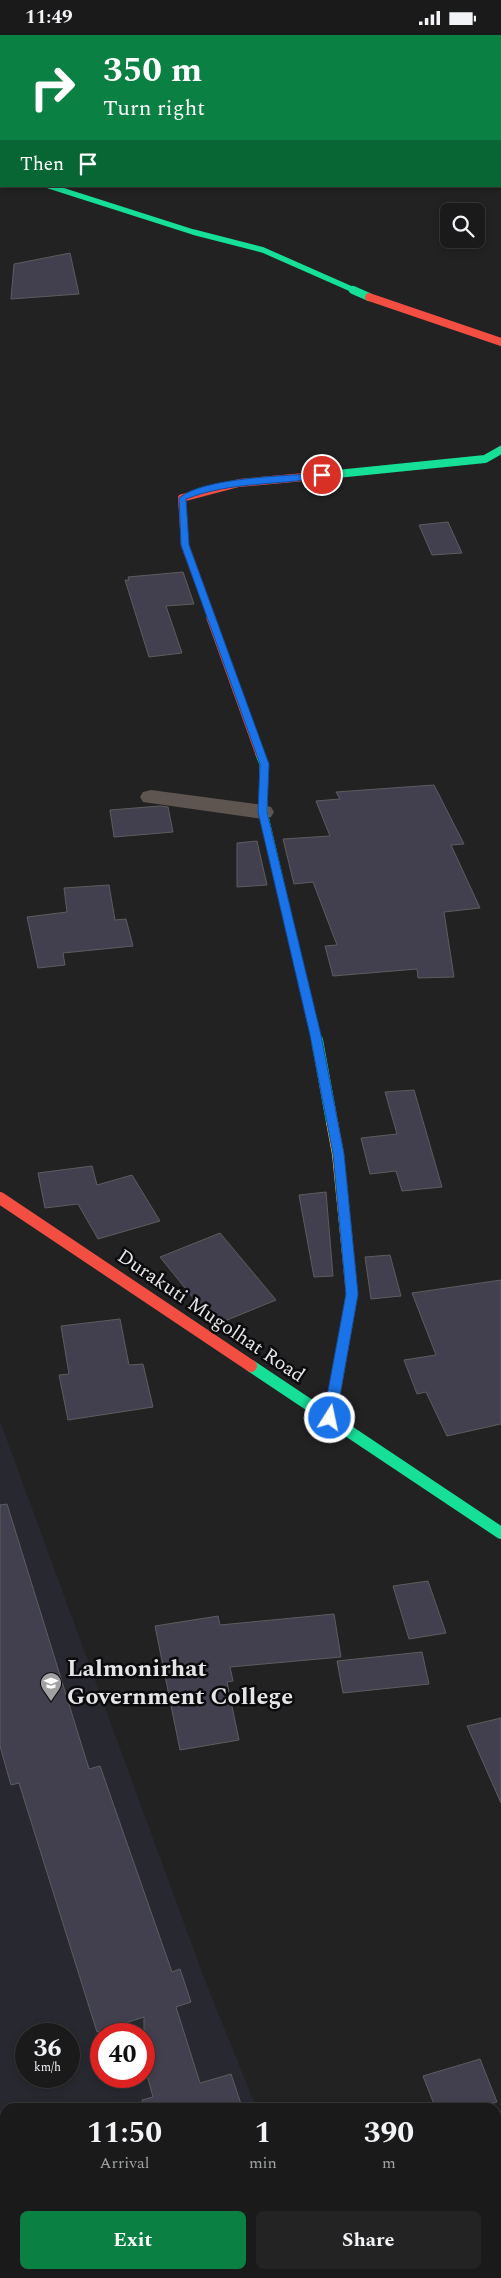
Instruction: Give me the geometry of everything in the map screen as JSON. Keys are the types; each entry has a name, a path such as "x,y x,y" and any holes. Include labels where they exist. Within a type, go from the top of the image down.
{"street":[{"path":"52,187 193,232 263,250 383,303 501,342"},
{"path":"330,1418 352,1294 338,1154 316,1035 262,812 264,764 185,545 182,498 206,489 250,481 394,470 485,459 501,450"},
{"path":"151,797 262,812"},
{"name":"Durakuti Mugolhat Road","path":"0,1198 501,1533"}],"shaded area":[{"name":"Lalmonirhat Government College","path":"0,1421 206,1983 254,2103 0,2103"}],"building":[{"path":"70,253 79,294 11,299 14,264"},
{"path":"448,522 462,553 432,555 419,525"},
{"path":"183,572 194,604 166,606 182,653 149,657 125,580 129,580 128,577"},
{"path":"434,785 464,844 451,845 480,908 444,912 454,977 418,978 417,969 333,976 325,946 337,945 313,882 294,884 283,839 330,836 316,801 340,799 336,792"},
{"path":"168,807 173,832 114,837 110,810"},
{"path":"257,841 267,885 237,887 237,843"},
{"path":"109,885 115,920 126,919 133,946 63,953 65,965 38,968 27,917 67,912 64,888"},
{"path":"414,1090 442,1187 402,1191 396,1171 370,1174 361,1138 397,1134 385,1092"},
{"path":"92,1166 97,1185 132,1175 160,1221 98,1239 78,1204 45,1208 38,1173"},
{"path":"326,1192 333,1276 314,1277 299,1195"},
{"path":"220,1233 276,1300 215,1325 160,1257"},
{"path":"390,1255 401,1296 371,1299 365,1257"},
{"path":"501,1280 501,1424 447,1436 426,1392 417,1394 404,1360 436,1355 412,1293"},
{"path":"120,1319 129,1365 143,1364 153,1407 68,1420 59,1375 69,1374 61,1326"},
{"path":"7,1504 89,1769 100,1766 172,1972 180,1969 191,2002 176,2007 200,2083 231,2074 241,2103 142,2103 142,2100 153,2097 151,2088 155,2088 155,2023 144,2023 144,2017 125,2023 94,2023 19,1783 11,1785 0,1746 0,1505"},
{"path":"428,1581 446,1633 409,1639 393,1586"},
{"path":"334,1614 341,1657 230,1667 233,1681 227,1682 239,1740 180,1750 155,1626 218,1616 220,1625"},
{"path":"422,1652 429,1684 343,1693 337,1661"},
{"path":"501,1718 501,1803 467,1726"},
{"path":"480,2059 497,2102 433,2103 423,2076"}],"traffic: fast":[{"path":"52,187 193,232 263,250 369,297"},
{"path":"337,474 485,459 501,450"},
{"path":"260,754 264,764 263,812 316,1035 332,1122"},
{"path":"251,1366 501,1533"}],"traffic: slow":[{"path":"330,1418 352,1294 338,1154 332,1122"}],"traffic: jam":[{"path":"369,297 501,342"},
{"path":"260,754 185,545 182,498 239,483 337,474"},
{"path":"0,1198 251,1366"}],"place":[{"name":"Lalmonirhat Government College","path":"51,1702"}],"route":[{"path":"322,475 235,483 206,489 182,498 185,545 264,764 262,812 316,1035 338,1154 352,1294 330,1418"}]}
